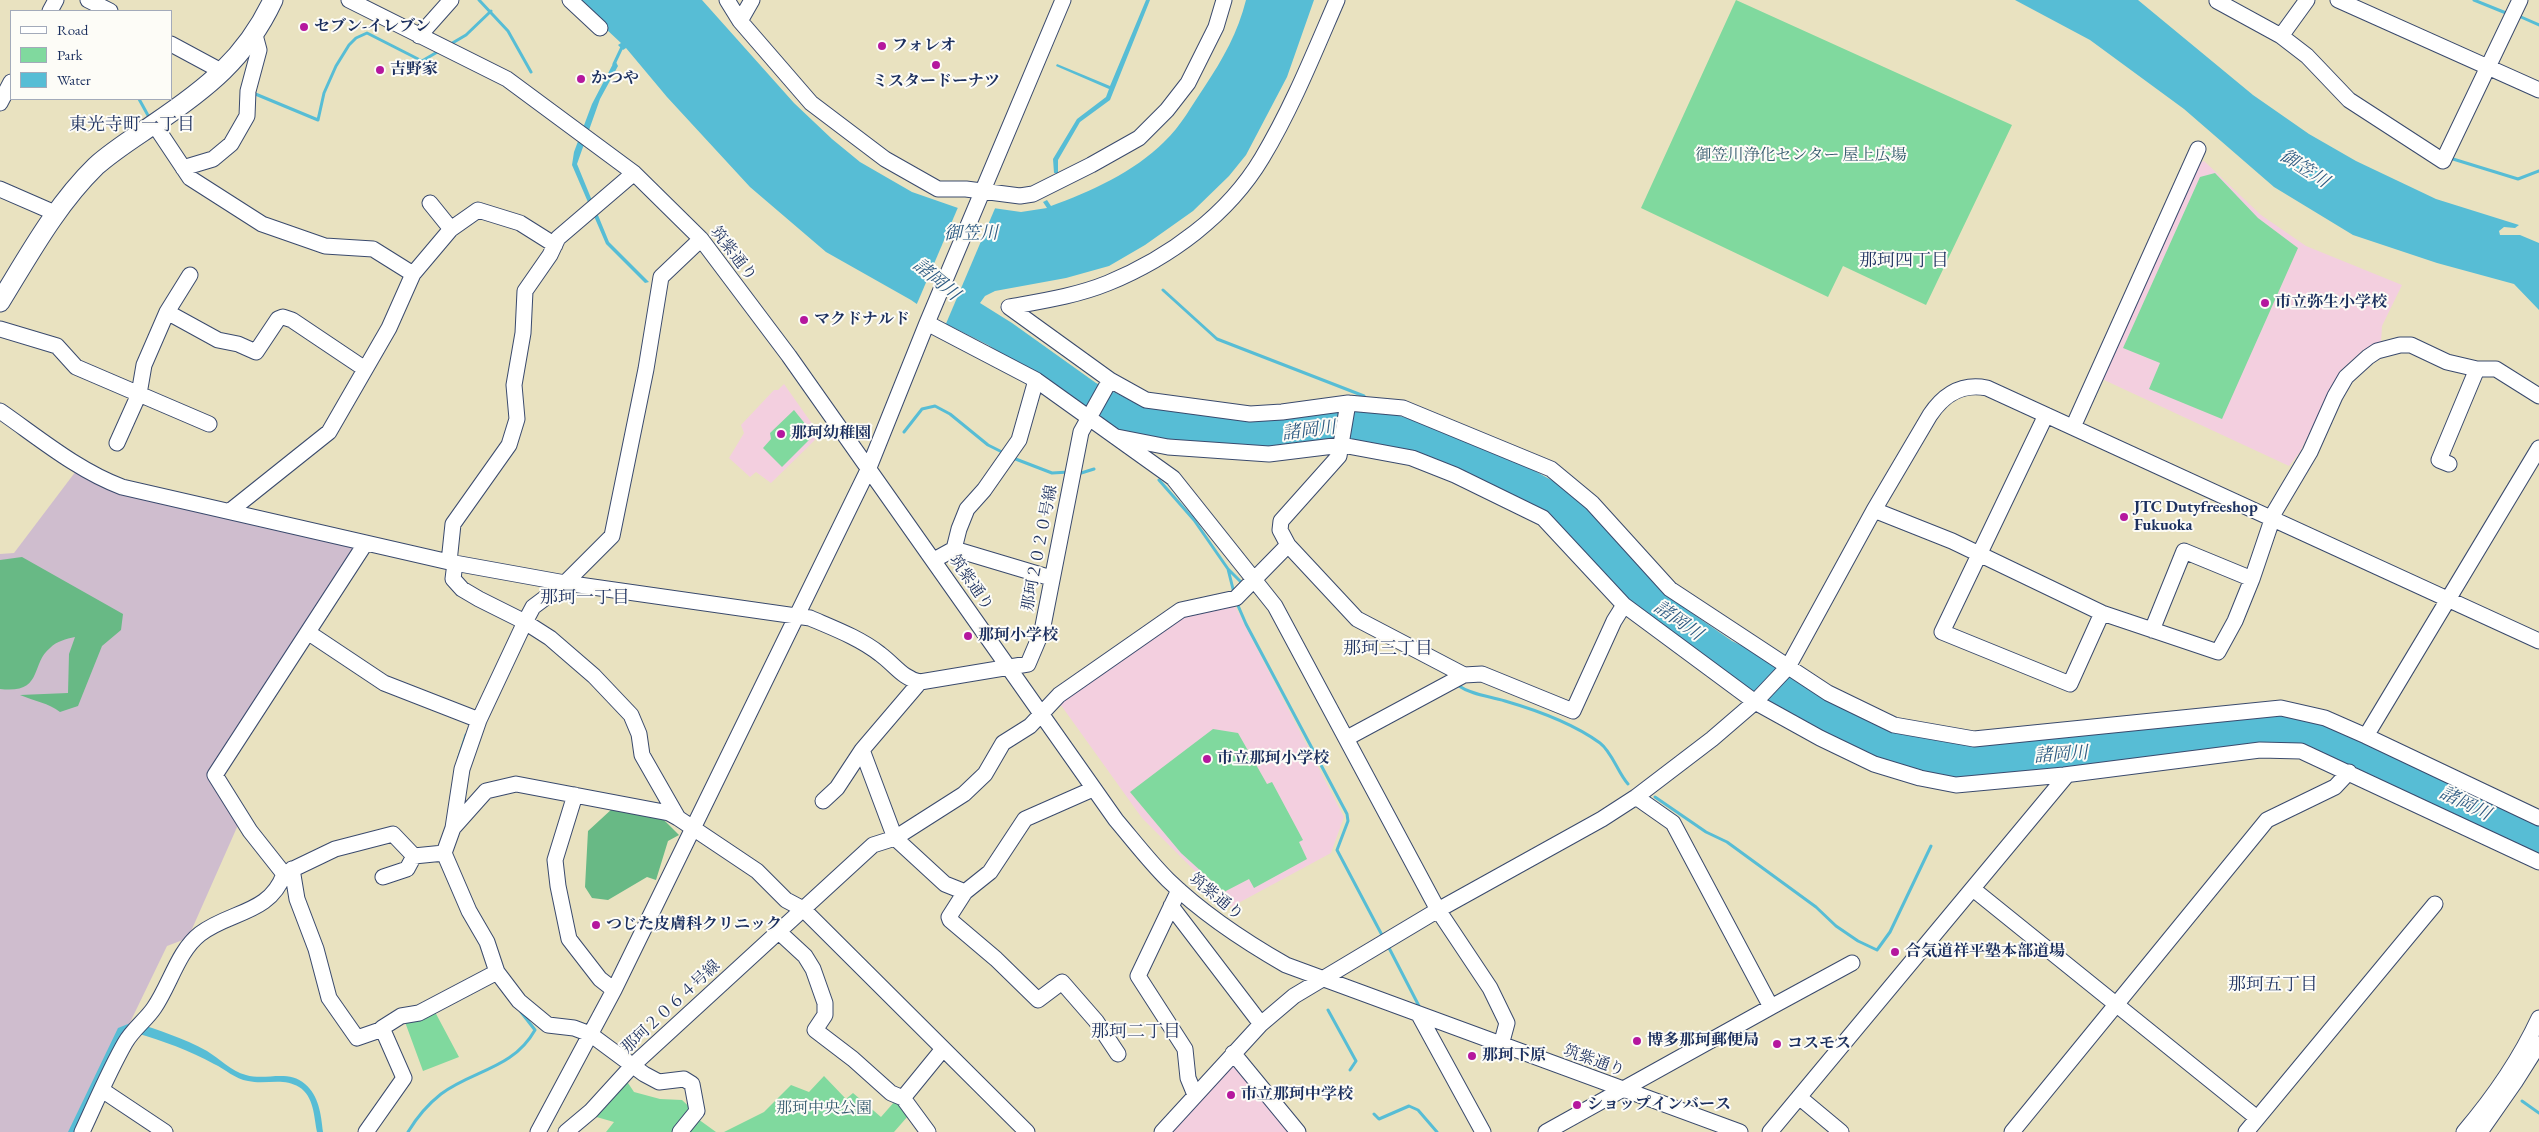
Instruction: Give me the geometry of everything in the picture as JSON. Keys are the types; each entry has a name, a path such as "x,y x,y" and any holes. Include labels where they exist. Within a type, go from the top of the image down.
{"main road":[{"path":"0,302 55,213 96,166 125,143 195,96 223,72 255,35 273,0"}],"street":[{"path":"88,0 108,10"},
{"name":"筑紫通り","path":"349,0 507,79 634,173 701,239 763,320 1009,666 1093,789 1147,857 1179,890 1241,939 1286,965 1419,1016 1740,1132"},
{"path":"419,36 451,0"},
{"path":"570,0 600,28"},
{"path":"727,0 740,21 811,103 885,159 938,189 966,189 982,193 1020,196 1033,194 1091,166 1140,138 1167,110 1188,83 1216,27 1224,0"},
{"path":"740,21 752,0"},
{"path":"538,1132 614,990 868,470 926,323 1063,0"},
{"path":"1337,0 1283,119 1261,160 1229,201 1184,243 1108,283 1063,297 1009,307 1109,382 1146,400 1250,414 1282,412 1348,403 1403,408 1551,469 1592,503 1670,588 1828,693 1894,725 1974,739 2280,708 2325,718 2539,818"},
{"path":"2281,36 2307,0"},
{"path":"2338,0 2539,90"},
{"path":"2217,2 2281,36 2306,56 2349,100 2443,161 2520,0"},
{"path":"183,168 212,160 231,144 247,116 248,91 259,50 255,35"},
{"path":"172,45 223,72"},
{"path":"0,103 10,84"},
{"path":"154,124 190,178 262,224 326,246 373,249 413,274"},
{"path":"2073,427 2198,149"},
{"path":"634,173 558,238 525,291 522,333 514,385 517,419 509,445 453,524 453,579 462,589 525,622 572,657 631,715 639,734 642,755 678,818"},
{"path":"0,189 55,213"},
{"path":"430,203 452,229"},
{"path":"230,511 329,432 389,328 413,274 452,229 478,210 520,224 555,245"},
{"path":"680,1132 697,1111 692,1084 684,1078 659,1082 632,1066 590,1034 574,1028 548,1025 519,1001 497,972 487,942 468,911 444,853 453,828 462,769 479,720 525,622 533,607 564,583 612,536 646,369 661,278 701,239"},
{"path":"117,443 139,394 144,365 166,312 190,275"},
{"path":"166,312 218,340 238,344 256,352 278,319 283,317 292,320 365,369"},
{"path":"926,323 1036,380 1173,478 1254,578 1275,606 1438,910 1490,988 1508,1023 1501,1045"},
{"path":"0,330 56,346 76,367 209,424"},
{"path":"1874,510 1952,541 2102,613 2218,652 2235,621 2252,579 2271,519 2296,472 2310,452 2335,396 2346,377 2368,357 2377,351 2400,345 2411,345 2447,362 2477,369 2496,369 2539,396"},
{"path":"2449,464 2439,460 2477,369"},
{"path":"954,550 959,529 967,509 984,490 1019,440 1036,380"},
{"name":"那珂２０２０号線","path":"1009,666 1028,664 1042,631 1050,578 1081,432 1109,382"},
{"path":"1162,1132 1261,1024 1294,996 1438,910 1602,819 1636,797 1712,739 1755,702 1788,667 1874,510 1938,403 1955,390 1966,387 1987,388 2448,600 2537,637"},
{"path":"1348,403 1339,456 1281,521 1280,530 1288,545 1357,620 1464,674 1482,674 1573,711 1614,620 1624,605"},
{"path":"0,411 98,478 122,487 452,563 564,583 810,618 832,627 879,653 908,679 920,682 1009,666"},
{"path":"2046,415 1942,632 2070,684 2102,613"},
{"path":"1117,437 1168,447 1269,454 1342,445 1412,458 1455,475 1543,518 1624,605 1755,702 1820,738 1874,764 1920,778 1956,785 2067,775 2260,750 2301,751 2539,862"},
{"path":"2366,736 2539,448"},
{"path":"365,544 214,777 250,831 288,871 316,949 329,998 357,1038 383,1029 401,1016 419,1013 497,972"},
{"name":"那珂２０６４号線","path":"566,1132 591,1111 632,1066 873,845 895,838 964,794 986,774 1003,743 1030,726 1059,696 1181,610 1236,598 1288,545"},
{"path":"934,560 954,550 1050,578"},
{"path":"2152,630 2184,551 2252,579"},
{"path":"309,633 384,683 479,720"},
{"path":"1347,738 1464,674"},
{"path":"823,801 837,788 862,750 920,682"},
{"path":"862,750 895,838 945,884 965,892"},
{"path":"2012,1132 2118,1005 2267,820 2335,787 2349,772"},
{"path":"1770,1132 2067,775"},
{"path":"453,828 486,791 516,784 669,813 757,871 786,900 803,909 1027,1132"},
{"path":"1093,789 1025,819 990,872 965,892 949,917 950,920 996,959 1038,1000 1062,982 1096,1021 1118,1054"},
{"path":"575,794 555,860 558,886 569,939 600,979 614,990"},
{"path":"1636,797 1673,823 1771,1007"},
{"path":"82,1132 135,1029 153,1009 194,941 210,928 269,899 276,892 288,871 336,849 393,834 414,856"},
{"path":"414,856 444,853"},
{"path":"383,877 407,869 414,856"},
{"path":"1973,889 2257,1118"},
{"path":"1179,890 1138,976 1185,1049 1188,1078 1195,1095"},
{"path":"2246,1132 2435,904"},
{"path":"1171,906 1261,1024"},
{"path":"779,932 805,956 813,969 825,1003 824,1015 815,1030 853,1059 891,1093 903,1098 928,1132"},
{"path":"1546,1132 1852,963"},
{"path":"1419,1016 1483,1132"},
{"path":"2480,1132 2516,1082 2536,1042 2539,1018"},
{"path":"366,1132 404,1078 383,1029"},
{"path":"2464,1132 2536,1042"},
{"path":"903,1098 943,1049"},
{"path":"1233,1053 1298,1132"},
{"path":"102,1090 165,1132"},
{"path":"1799,1097 1841,1132"}],"shaded area":[{"name":"市立弥生小学校","path":"2204,161 2261,215 2306,246 2402,285 2382,326 2381,342 2363,350 2340,371 2300,452 2289,466 2102,379 2197,164"},
{"name":"那珂幼稚園","path":"784,384 820,435 771,483 756,472 750,477 729,458 744,433 741,425 774,390 778,390"},
{"path":"76,471 360,549 209,774 238,825 188,938 167,946 77,1132 0,1132 0,554 14,553"},
{"name":"市立那珂小学校","path":"1233,602 1344,817 1331,853 1231,907 1142,818 1058,701 1183,613"},
{"name":"市立那珂中学校","path":"1233,1058 1291,1132 1167,1132"}],"green space":[{"name":"御笠川浄化センター 屋上広場","path":"1736,0 2012,125 1926,305 1843,266 1828,297 1641,208"},
{"path":"2215,173 2258,218 2298,248 2222,419 2149,389 2160,363 2123,348 2200,177"},
{"path":"794,410 814,435 782,467 763,448 771,439 770,433"},
{"path":"22,557 123,614 121,630 102,646 78,706 60,712 46,704 20,695 68,693 69,654 75,637 59,642 50,648 44,655 30,682 24,687 0,689 0,560"},
{"path":"1213,729 1238,733 1267,784 1272,782 1303,840 1299,842 1307,859 1254,888 1249,879 1224,892 1181,853 1130,792"},
{"path":"613,808 660,816 679,835 668,841 656,880 647,877 608,900 592,898 585,887 588,831"},
{"path":"434,1010 459,1057 423,1071 405,1022"},
{"name":"那珂中央公園","path":"824,1076 846,1099 853,1093 881,1117 895,1101 908,1116 894,1132 724,1132 764,1112 791,1085 809,1092"},
{"path":"626,1080 634,1092 660,1099 682,1100 695,1112 677,1132 606,1132 614,1122 593,1116"},
{"path":"698,1119 716,1132 684,1132"}],"water":[{"path":"575,0 702,0 794,103 832,139 860,162 912,192 958,208 993,208 1021,212 1047,208 1043,202 1047,200 1051,206 1096,188 1139,163 1164,142 1181,122 1218,66 1234,34 1246,0 1314,0 1287,77 1246,155 1229,176 1193,211 1145,245 1109,266 1066,278 995,291 985,296 980,303 1012,323 1096,383 1138,404 1183,413 1253,419 1334,407 1374,409 1414,420 1526,466 1562,486 1592,511 1651,578 1683,607 1732,641 1932,738 2252,713 2305,715 2539,823 2539,859 2320,753 2053,769 1961,778 1929,774 1862,755 1768,704 1627,602 1567,536 1463,473 1330,441 1248,448 1180,445 1123,433 1100,420 1097,414 988,345 946,324 911,300 826,252 750,187 667,97 626,48 623,50 618,45 621,43"},
{"path":"1146,0 1150,0 1110,100 1080,122 1058,160 1058,173 1054,173 1053,159 1077,119 1106,97 1109,89 1056,66 1057,64 1110,86"},
{"name":"御笠川","path":"2015,0 2138,0 2253,95 2309,134 2356,161 2436,199 2519,225 2515,228 2504,227 2499,231 2500,235 2520,235 2539,243 2539,310 2514,284 2437,263 2353,235 2274,187 2184,109 2090,40"},
{"path":"615,60 618,66 600,99 577,164 609,242 649,282 645,283 606,244 572,165 574,152 592,104"},
{"path":"133,1022 198,1046 230,1068 246,1075 291,1077 305,1084 316,1100 323,1132 317,1132 308,1096 299,1087 287,1082 243,1080 185,1050 136,1033 78,1132 68,1132 118,1028"}],"pier":[{"path":"959,205 996,206 945,326 916,306"}],"waterway":[{"path":"479,0 508,31 531,72"},
{"path":"2474,0 2506,13"},
{"path":"449,45 466,35 491,11"},
{"path":"2521,17 2539,25"},
{"path":"253,93 318,120 324,93 336,66 349,45 356,38 367,33 422,61 439,51"},
{"path":"614,64 623,45"},
{"path":"140,100 150,119"},
{"path":"2453,159 2518,179 2539,171"},
{"path":"1163,290 1217,339 1364,396"},
{"path":"904,432 922,409 935,406 950,414 988,445 1006,454"},
{"path":"1013,458 1052,473 1069,472"},
{"path":"1078,474 1094,469"},
{"path":"1159,480 1194,520 1228,569 1243,584"},
{"path":"1228,569 1234,593"},
{"path":"1236,601 1246,624 1347,814 1348,821 1337,850 1383,937"},
{"path":"1459,686 1475,693 1542,713 1590,736 1604,747 1628,784"},
{"path":"459,757 466,735"},
{"path":"1655,797 1706,832 1727,842 1816,907 1836,926 1858,941 1877,950 1890,932 1931,846"},
{"path":"1387,944 1420,1008"},
{"path":"1328,1010 1356,1061 1350,1070"},
{"path":"408,1132 431,1102 441,1094 466,1079 504,1061 526,1043 535,1030 521,1012"},
{"path":"2522,1101 2539,1113"},
{"path":"1374,1114 1379,1119 1409,1106 1418,1110 1437,1132"}],"place":[{"name":"セブン-イレブン","path":"304,27"},
{"name":"フォレオ","path":"882,46"},
{"name":"ミスタードーナツ","path":"936,65"},
{"name":"吉野家","path":"380,70"},
{"name":"かつや","path":"581,79"},
{"name":"市立弥生小学校","path":"2265,303"},
{"name":"マクドナルド","path":"804,320"},
{"name":"那珂幼稚園","path":"781,434"},
{"name":"JTC Dutyfreeshop Fukuoka","path":"2124,517"},
{"name":"那珂小学校","path":"968,636"},
{"name":"市立那珂小学校","path":"1207,759"},
{"name":"つじた皮膚科クリニック","path":"596,925"},
{"name":"合気道祥平塾本部道場","path":"1895,952"},
{"name":"博多那珂郵便局","path":"1637,1041"},
{"name":"コスモス","path":"1777,1044"},
{"name":"那珂下原","path":"1472,1056"},
{"name":"市立那珂中学校","path":"1231,1095"},
{"name":"ショップインバース","path":"1577,1105"}],"district":[{"name":"東光寺町一丁目","path":"132,125"},
{"name":"那珂四丁目","path":"1904,261"},
{"name":"那珂一丁目","path":"585,598"},
{"name":"那珂三丁目","path":"1388,649"},
{"name":"那珂五丁目","path":"2273,985"},
{"name":"那珂二丁目","path":"1136,1032"}],"water label":[{"name":"諸岡川","path":"936,280"},
{"name":"諸岡川","path":"1309,431"},
{"name":"諸岡川","path":"1678,621"},
{"name":"諸岡川","path":"2061,755"},
{"name":"諸岡川","path":"2465,804"}]}
